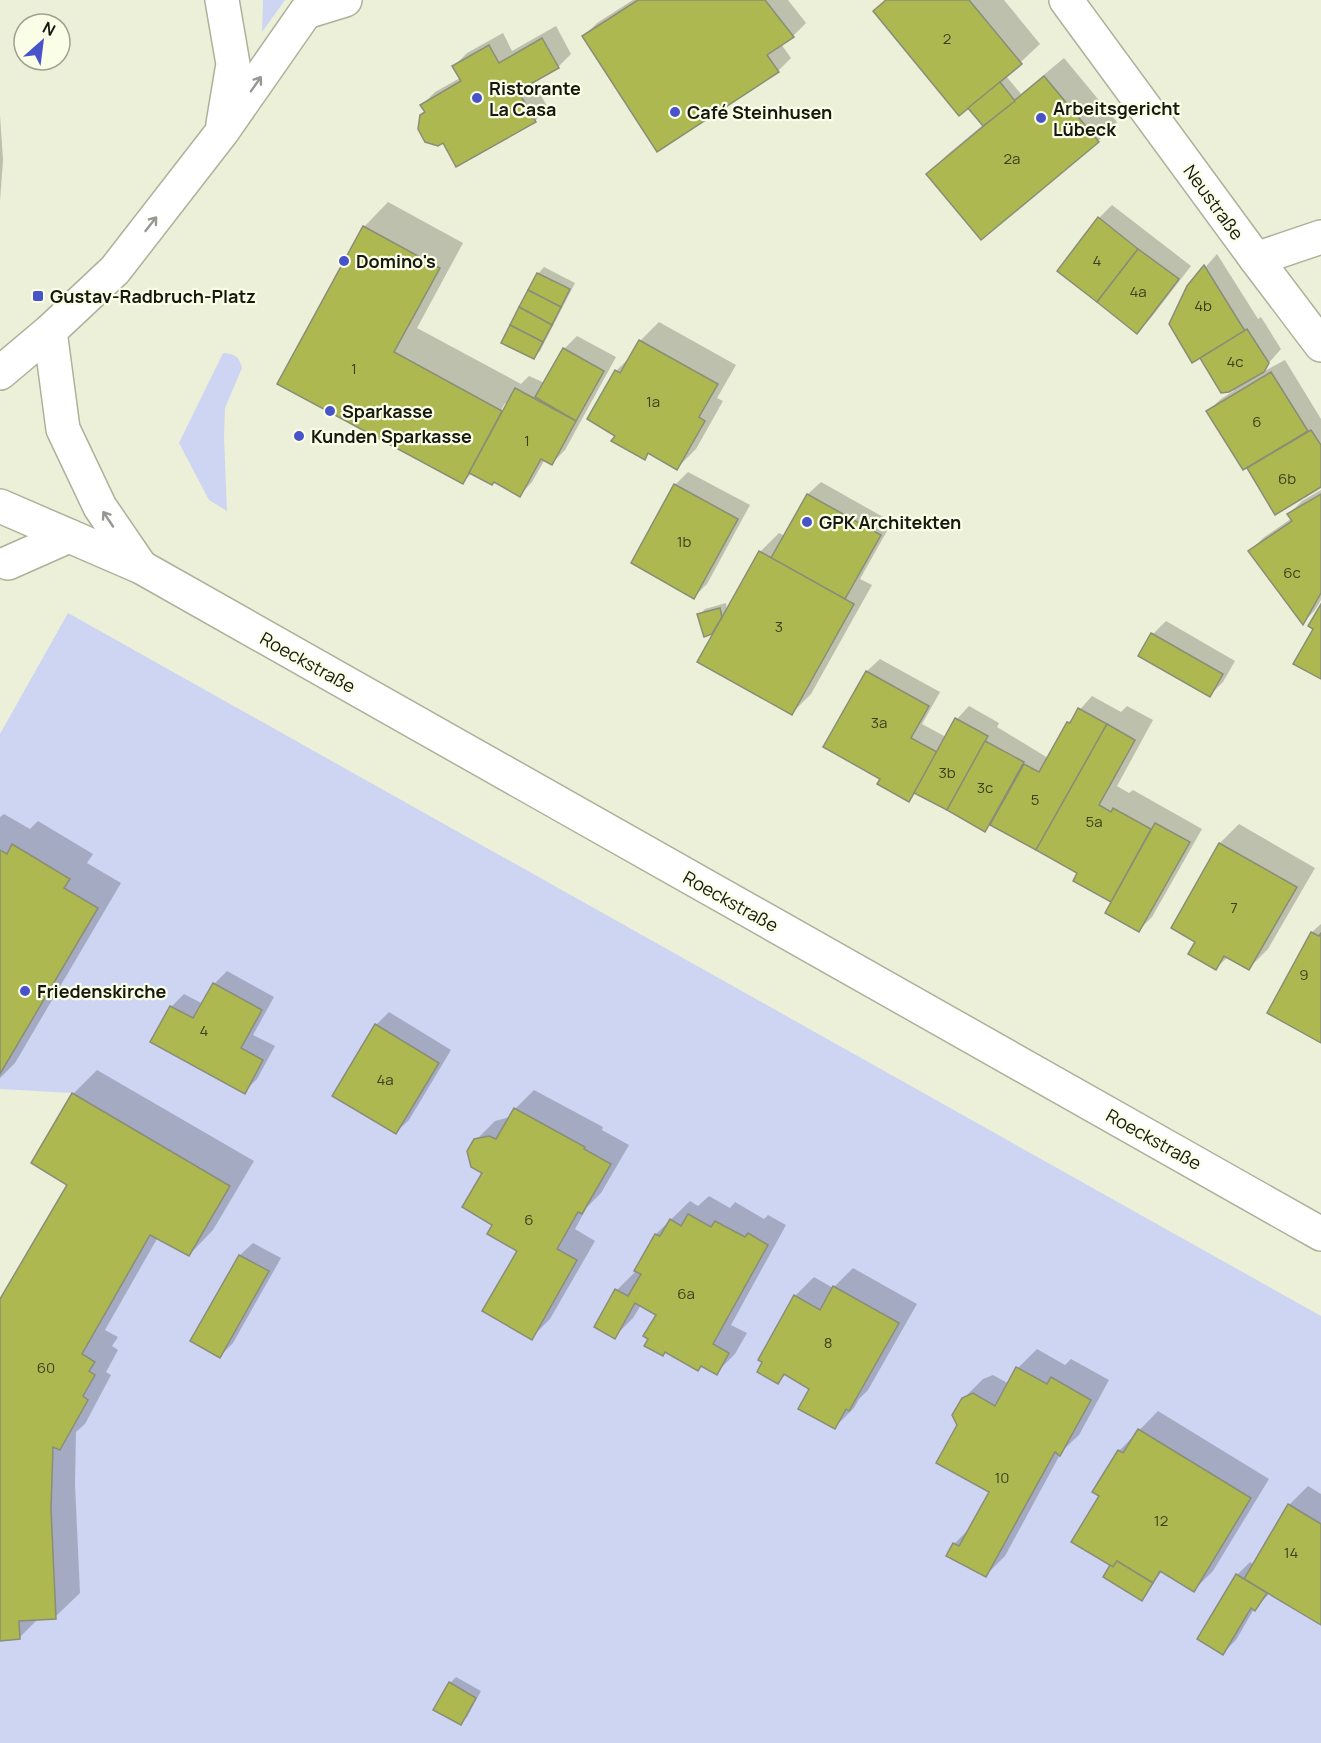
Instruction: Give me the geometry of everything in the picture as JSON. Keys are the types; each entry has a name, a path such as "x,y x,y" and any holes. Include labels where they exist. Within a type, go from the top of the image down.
{"main road":[{"path":"222,0 233,64 222,132"},
{"path":"0,373 116,270 222,132 310,6 345,0"},
{"name":"Neustraße","path":"1066,0 1321,345"},
{"path":"1256,260 1321,237"},
{"name":"Roeckstraße","path":"50,331 63,429 100,507 141,567"},
{"name":"Roeckstraße","path":"0,506 141,567 1321,1234"},
{"path":"8,562 69,536"}],"shaded area":[{"path":"263,0 285,0 262,32"},
{"path":"223,353 236,356 242,368 225,408 227,511 209,500 179,443"},
{"path":"68,613 1321,1316 1321,1743 0,1743 0,1641 20,1639 19,1621 56,1618 51,1509 53,1447 61,1450 88,1400 83,1396 89,1371 82,1354 150,1235 189,1256 230,1186 72,1093 0,1089 0,1074 98,908 64,888 70,878 13,845 7,854 0,850 0,734"}],"building":[{"name":"Café Steinhusen","path":"638,0 765,0 794,37 767,55 779,72 657,152 582,36"},
{"path":"886,0 969,0 1022,64 959,116 873,11"},
{"name":"Ristorante La Casa","path":"542,38 559,68 518,91 536,122 456,167 443,143 438,146 425,142 418,129 420,115 425,112 420,105 461,81 452,66 489,45 499,63"},
{"path":"1044,76 1099,142 981,240 926,174"},
{"path":"1000,82 1015,101 983,126 968,108"},
{"path":"1098,217 1138,249 1097,302 1057,271"},
{"path":"363,226 440,268 394,352 502,411 463,484 277,384"},
{"path":"1138,249 1179,279 1137,334 1097,302"},
{"path":"1204,265 1245,331 1192,363 1169,324 1187,286"},
{"path":"537,273 570,289 561,307 528,290"},
{"path":"528,290 561,307 552,325 519,307"},
{"path":"519,307 552,325 543,342 510,325"},
{"path":"510,325 543,342 534,359 501,343"},
{"path":"1247,329 1269,363 1264,372 1229,392 1221,393 1200,358"},
{"path":"639,340 718,384 699,417 705,421 677,470 648,453 645,460 611,441 615,436 587,419 615,370 620,373"},
{"path":"563,348 604,371 576,421 535,397"},
{"path":"1271,372 1308,431 1243,470 1206,411"},
{"path":"515,388 576,421 552,465 541,459 520,497 494,482 492,485 469,473"},
{"path":"1311,430 1321,445 1321,487 1275,515 1247,468"},
{"path":"674,484 738,519 694,599 631,563"},
{"path":"807,494 881,535 845,599 771,558"},
{"path":"1321,494 1321,593 1303,625 1248,551 1292,521 1287,514"},
{"path":"759,551 854,604 792,715 697,662"},
{"path":"1321,604 1321,679 1293,664 1313,629 1308,626"},
{"path":"720,608 722,617 712,634 704,637 697,614"},
{"path":"1151,633 1223,674 1210,697 1138,656"},
{"path":"866,671 929,706 911,738 937,752 909,802 877,784 880,779 823,747"},
{"path":"1078,708 1107,724 1036,850 990,825 1024,764 1039,772 1067,722 1070,723"},
{"path":"955,718 988,736 947,810 914,793"},
{"path":"1107,724 1135,740 1099,805 1111,812 1113,808 1151,829 1111,902 1073,881 1077,873 1036,850"},
{"path":"985,741 1024,762 985,832 947,810"},
{"path":"1155,823 1190,842 1139,932 1105,913"},
{"path":"1219,843 1297,887 1249,970 1224,956 1216,970 1188,954 1195,942 1171,928"},
{"name":"Friedenskirche","path":"12,844 70,879 64,888 98,908 0,1074 0,850 7,854"},
{"path":"1311,932 1319,936 1321,933 1321,1043 1267,1013"},
{"path":"213,983 262,1010 241,1048 263,1060 245,1094 150,1042 170,1006 193,1018"},
{"path":"375,1024 439,1063 396,1134 332,1096"},
{"path":"72,1093 230,1186 189,1256 150,1235 82,1354 95,1362 89,1371 95,1375 83,1396 88,1400 60,1450 53,1447 51,1509 56,1619 19,1621 20,1639 0,1641 0,1299 67,1185 31,1163"},
{"path":"514,1108 611,1164 582,1214 578,1212 557,1249 577,1260 532,1340 482,1311 517,1251 487,1234 492,1225 462,1207 482,1173 471,1167 467,1151 474,1139 489,1136 496,1139"},
{"path":"688,1214 711,1227 715,1221 745,1237 748,1233 768,1245 713,1344 729,1353 717,1375 701,1366 698,1371 665,1352 663,1356 644,1346 648,1339 643,1336 656,1315 635,1303 615,1339 594,1327 615,1289 628,1296 641,1274 634,1271 655,1234 660,1236 670,1219 681,1226"},
{"path":"239,1255 269,1271 220,1358 190,1341"},
{"path":"833,1286 899,1323 849,1411 846,1409 835,1429 798,1409 809,1389 784,1374 778,1384 757,1372 762,1362 758,1360 794,1295 820,1310"},
{"path":"1016,1367 1047,1384 1051,1377 1091,1400 1060,1456 1055,1452 986,1577 946,1556 953,1543 959,1546 989,1492 936,1463 957,1425 952,1415 962,1398 973,1393 995,1406"},
{"path":"1138,1429 1251,1498 1194,1592 1160,1571 1153,1583 1117,1561 1113,1567 1071,1542 1099,1496 1092,1492 1118,1450 1123,1453"},
{"path":"1288,1504 1321,1524 1321,1625 1244,1579"},
{"path":"1117,1561 1153,1583 1142,1601 1103,1577 1110,1565 1113,1567"},
{"path":"1236,1574 1267,1593 1255,1611 1251,1608 1223,1655 1197,1639"},
{"path":"449,1682 476,1698 461,1725 433,1710"}],"place":[{"name":"Ristorante La Casa","path":"477,98"},
{"name":"Café Steinhusen","path":"675,112"},
{"name":"Arbeitsgericht Lübeck","path":"1041,118"},
{"name":"Domino's","path":"344,261"},
{"name":"Gustav-Radbruch-Platz","path":"38,296"},
{"name":"Sparkasse","path":"330,411"},
{"name":"Kunden Sparkasse","path":"299,436"},
{"name":"GPK Architekten","path":"807,522"},
{"name":"Friedenskirche","path":"25,991"}]}
